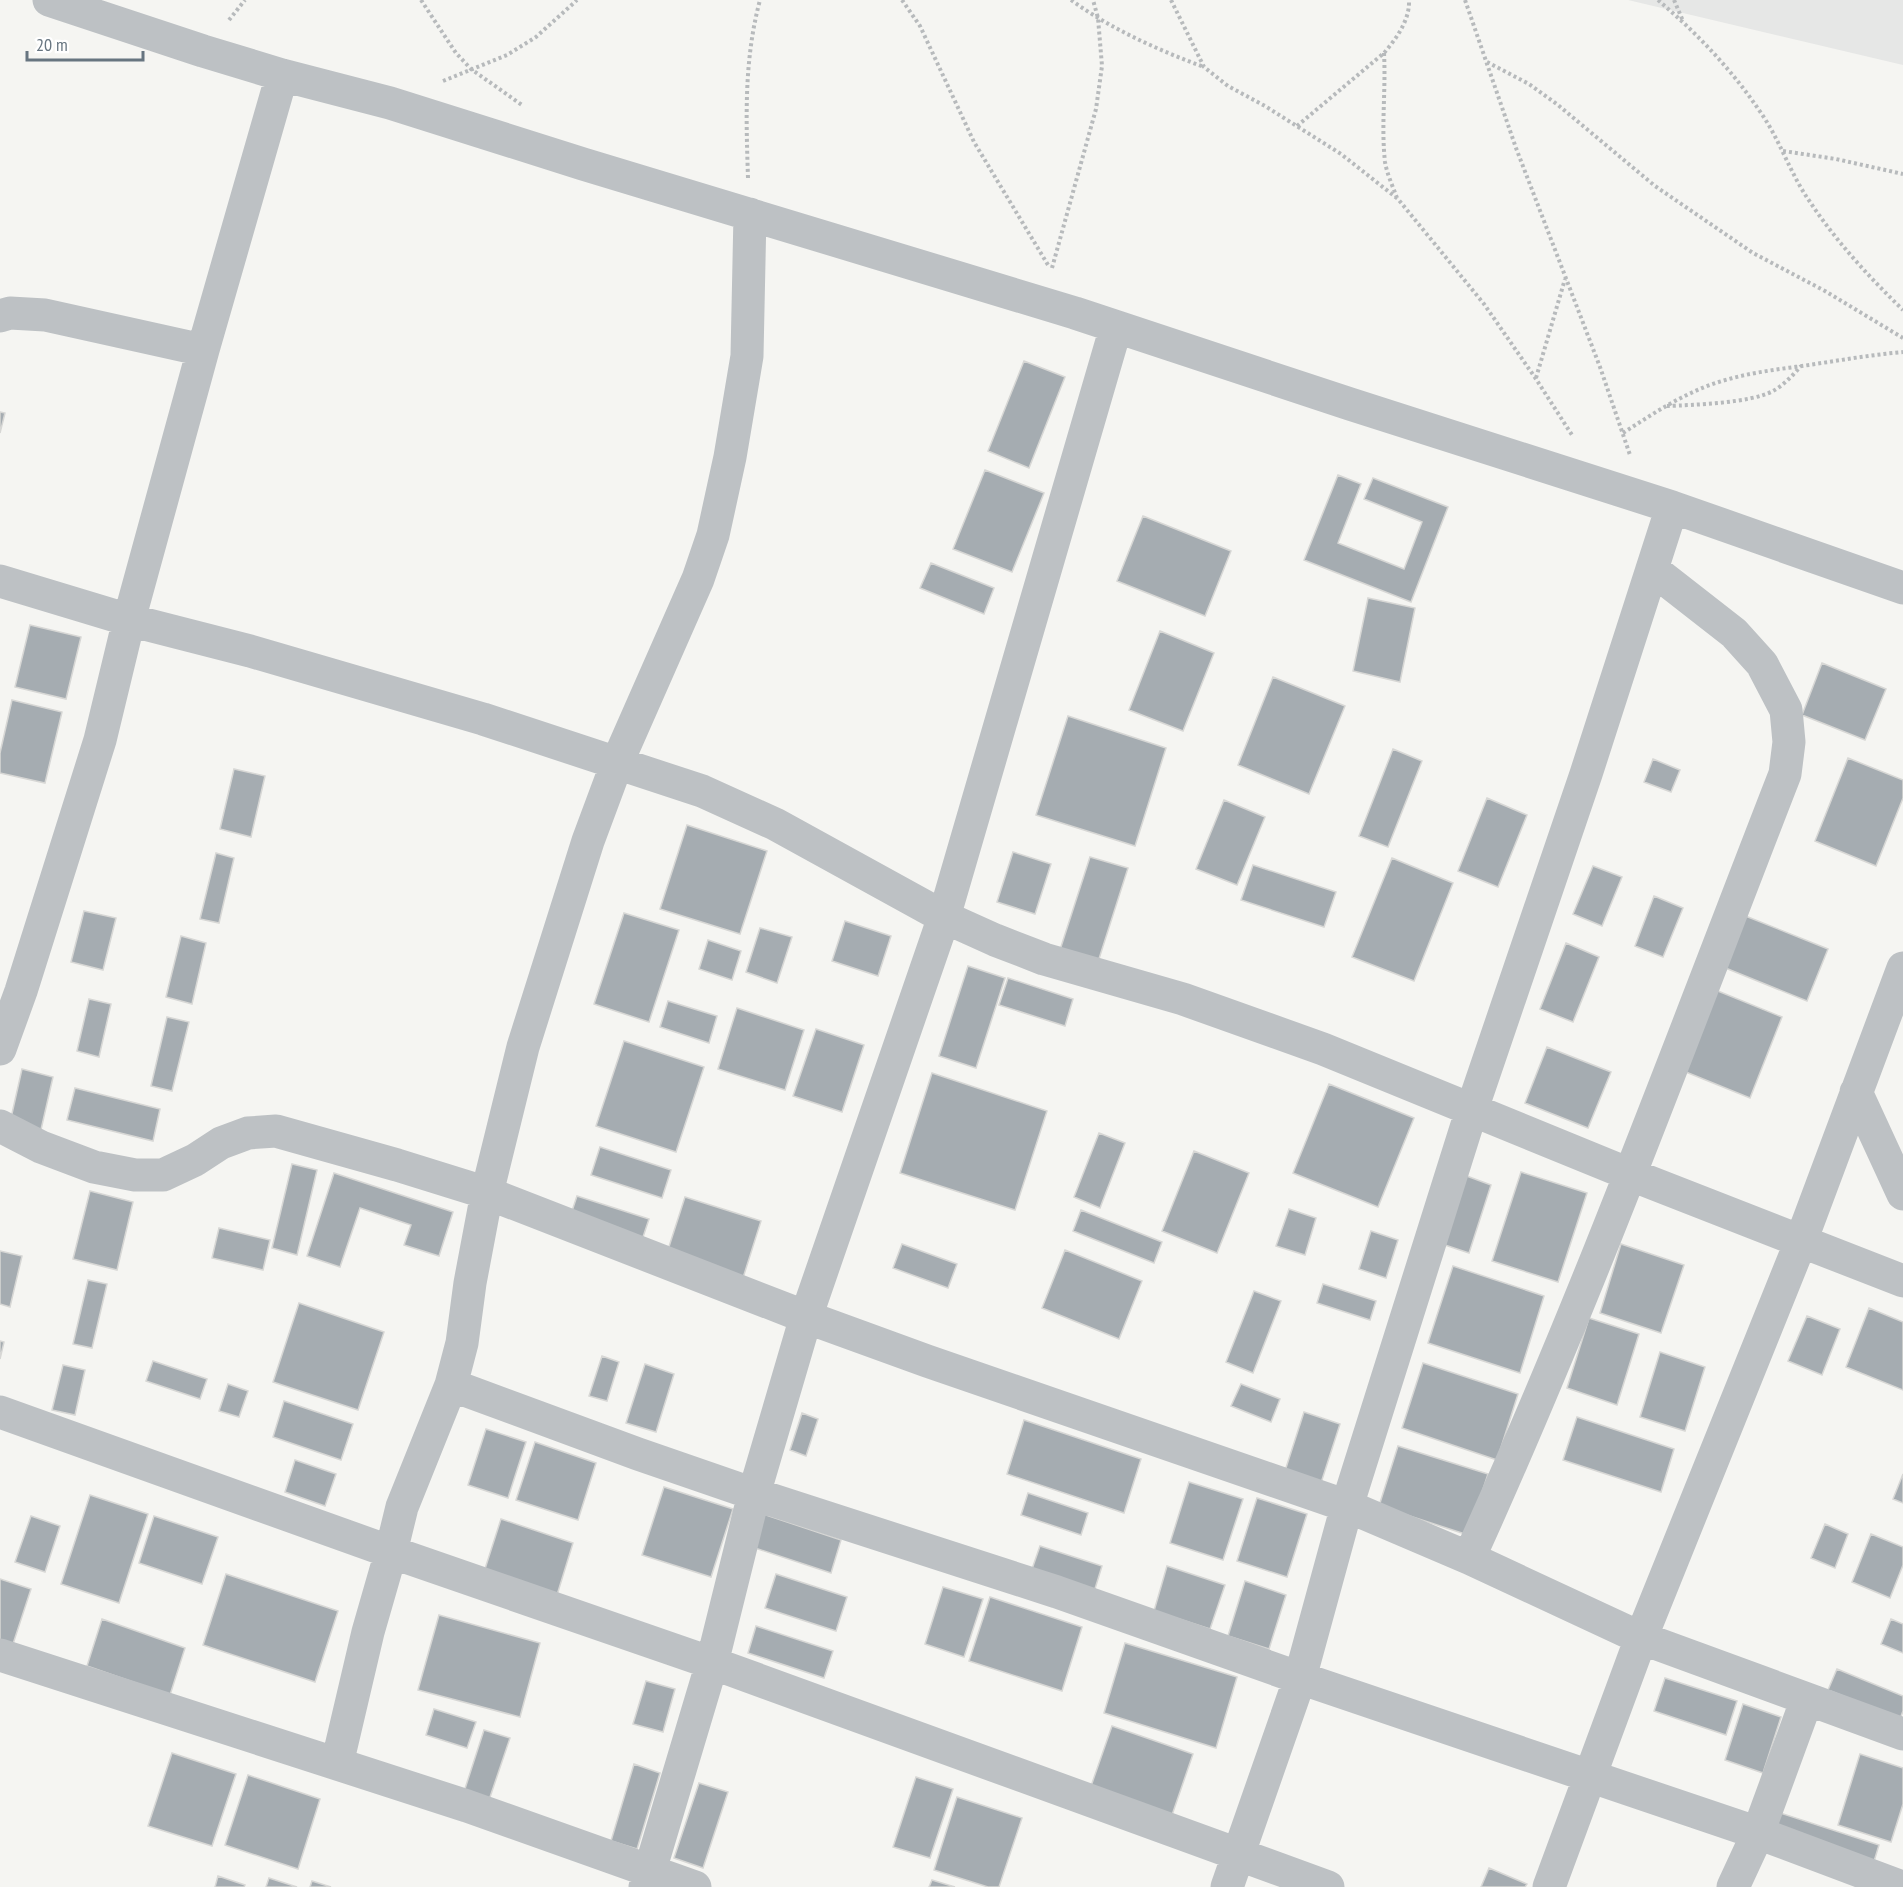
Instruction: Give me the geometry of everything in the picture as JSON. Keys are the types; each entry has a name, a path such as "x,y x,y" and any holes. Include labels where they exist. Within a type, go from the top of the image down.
{"street":[{"path":"49,0 282,75 390,103 582,164 1075,313 1658,503 1903,588"},
{"path":"0,1049 21,991 100,740 129,621 203,350 282,75"},
{"path":"337,1764 368,1632 402,1507 451,1385 462,1342 470,1283 487,1193 523,1047 588,841 617,763 698,579 713,535 730,457 747,356 750,214"},
{"path":"0,316 10,313 45,315 203,350"},
{"path":"647,1879 712,1663 754,1494 806,1317 944,917 1116,327"},
{"path":"1227,1887 1236,1854 1299,1678 1347,1506 1472,1109 1586,774 1652,569 1658,503"},
{"path":"1469,1558 1548,1378 1785,774 1789,742 1786,710 1762,664 1734,633 1652,569"},
{"path":"0,581 129,621 250,651 483,719 702,791 775,824 944,917 995,940 1044,959 1183,999 1323,1049 1629,1174 1903,1281"},
{"path":"1549,1887 1641,1638 1801,1241 1903,968"},
{"path":"1856,1092 1903,1194"},
{"path":"0,1125 41,1147 94,1167 135,1175 163,1175 195,1160 221,1143 248,1133 276,1131 487,1193 806,1317 1347,1506 1469,1558 1641,1638 1903,1734"},
{"path":"451,1385 754,1494 1057,1593 1299,1678 1758,1833 1902,1887"},
{"path":"0,1412 391,1552 712,1663 1328,1887"},
{"path":"0,1655 467,1806 647,1879 695,1887"},
{"path":"1733,1887 1758,1833 1807,1699"}],"path":[{"path":"421,0 456,53 471,69 527,109"},
{"path":"441,82 507,55 536,37 577,0"},
{"path":"750,214 746,128 747,67 752,30 760,0"},
{"path":"902,0 920,26 974,142 1052,271 1096,109 1102,66 1098,18 1093,0"},
{"path":"1071,0 1098,18 1175,56 1204,67 1228,86 1341,154 1398,199 1484,304 1536,379 1573,438"},
{"path":"1172,0 1204,67"},
{"path":"1297,126 1384,54 1403,24 1409,0"},
{"path":"1465,0 1516,148 1600,366 1623,433 1658,503"},
{"path":"1658,0 1683,21 1738,81 1765,119 1807,197 1832,232 1862,268 1903,310"},
{"path":"1674,0 1683,21"},
{"path":"1384,54 1383,124 1386,165 1398,199"},
{"path":"1487,62 1529,84 1558,105 1655,186 1744,247 1903,338"},
{"path":"1783,151 1836,159 1903,174"},
{"path":"1536,379 1565,278"},
{"path":"1623,433 1665,406 1717,382 1773,369 1903,352"},
{"path":"1665,406 1755,398 1773,391 1802,366"}],"shaded area":[{"path":"1628,0 1903,0 1903,65"}],"building":[{"path":"1024,361 1065,377 1029,468 988,451"},
{"path":"0,412 5,413 0,433"},
{"path":"985,470 1044,493 1012,572 953,549"},
{"path":"1338,475 1361,484 1338,543 1404,569 1422,522 1364,499 1373,478 1448,507 1411,602 1304,560"},
{"path":"1143,516 1231,551 1205,616 1117,581"},
{"path":"931,563 994,588 984,614 920,588"},
{"path":"1368,598 1415,608 1400,682 1353,671"},
{"path":"30,625 81,637 66,699 15,687"},
{"path":"1160,631 1214,653 1183,731 1129,710"},
{"path":"1822,663 1886,689 1865,740 1802,715"},
{"path":"1273,677 1345,706 1309,794 1238,765"},
{"path":"12,700 62,712 45,783 0,773 0,753"},
{"path":"1068,716 1166,748 1135,846 1036,815"},
{"path":"1393,749 1422,761 1388,847 1359,836"},
{"path":"1848,758 1903,780 1903,798 1876,866 1815,841"},
{"path":"1653,759 1680,770 1671,792 1644,782"},
{"path":"234,769 265,776 251,837 220,829"},
{"path":"1487,798 1527,815 1498,887 1458,871"},
{"path":"1224,800 1265,817 1237,885 1196,869"},
{"path":"687,825 767,851 740,934 660,909"},
{"path":"1013,852 1051,864 1035,914 997,902"},
{"path":"216,853 234,858 219,923 200,919"},
{"path":"1090,857 1128,868 1097,965 1059,953"},
{"path":"1392,858 1453,883 1414,981 1352,957"},
{"path":"1253,865 1336,892 1324,927 1241,900"},
{"path":"1593,866 1622,877 1602,926 1573,914"},
{"path":"1654,896 1683,908 1663,957 1635,946"},
{"path":"84,911 116,918 103,970 71,962"},
{"path":"624,913 679,930 649,1022 594,1004"},
{"path":"1743,915 1828,949 1807,1001 1723,967"},
{"path":"845,921 891,936 878,976 832,961"},
{"path":"760,928 792,937 777,983 746,972"},
{"path":"181,936 206,943 192,1004 166,997"},
{"path":"708,940 741,951 732,980 699,969"},
{"path":"1566,943 1599,957 1573,1022 1540,1009"},
{"path":"968,966 1005,978 976,1068 939,1056"},
{"path":"1008,978 1073,999 1065,1026 999,1005"},
{"path":"1713,989 1782,1017 1750,1098 1681,1070"},
{"path":"89,999 111,1004 99,1057 77,1051"},
{"path":"668,1001 717,1016 709,1043 660,1027"},
{"path":"737,1008 804,1030 785,1090 718,1069"},
{"path":"167,1017 189,1022 172,1091 151,1086"},
{"path":"816,1029 864,1045 842,1112 793,1096"},
{"path":"624,1041 704,1067 676,1152 596,1126"},
{"path":"1547,1047 1611,1072 1588,1128 1525,1103"},
{"path":"22,1069 53,1077 40,1134 9,1127"},
{"path":"932,1073 1047,1111 1015,1210 900,1173"},
{"path":"1329,1084 1414,1118 1378,1207 1293,1173"},
{"path":"75,1088 160,1109 153,1141 67,1120"},
{"path":"1099,1133 1125,1143 1100,1208 1074,1197"},
{"path":"600,1147 671,1170 662,1198 591,1175"},
{"path":"1194,1151 1249,1173 1217,1253 1162,1231"},
{"path":"292,1164 317,1170 297,1255 272,1248"},
{"path":"1521,1172 1587,1193 1558,1282 1492,1261"},
{"path":"334,1173 453,1212 439,1256 404,1245 411,1225 360,1208 340,1267 307,1256"},
{"path":"1464,1175 1491,1185 1469,1253 1442,1244"},
{"path":"90,1191 133,1202 117,1270 73,1259"},
{"path":"577,1196 649,1219 642,1240 570,1217"},
{"path":"685,1197 761,1221 742,1281 666,1256"},
{"path":"1289,1209 1316,1218 1305,1255 1276,1246"},
{"path":"1081,1210 1162,1242 1154,1263 1073,1231"},
{"path":"219,1228 270,1240 263,1270 212,1258"},
{"path":"1371,1231 1398,1240 1386,1278 1359,1269"},
{"path":"902,1244 957,1264 948,1288 893,1268"},
{"path":"1621,1244 1684,1265 1661,1333 1600,1313"},
{"path":"1065,1250 1142,1281 1119,1339 1042,1308"},
{"path":"0,1251 22,1256 10,1307 0,1304"},
{"path":"1453,1266 1544,1296 1520,1373 1428,1343"},
{"path":"88,1280 107,1284 92,1348 73,1344"},
{"path":"1323,1284 1376,1301 1370,1320 1317,1303"},
{"path":"1254,1291 1281,1301 1253,1373 1226,1362"},
{"path":"299,1303 384,1332 358,1410 273,1382"},
{"path":"1869,1308 1903,1322 1903,1390 1846,1367"},
{"path":"1807,1316 1840,1329 1822,1375 1788,1361"},
{"path":"1589,1318 1639,1334 1617,1405 1567,1388"},
{"path":"0,1341 4,1342 0,1359"},
{"path":"1660,1352 1705,1367 1685,1431 1640,1417"},
{"path":"602,1356 619,1362 607,1401 589,1396"},
{"path":"153,1361 207,1379 200,1399 146,1381"},
{"path":"1423,1363 1518,1394 1497,1460 1402,1428"},
{"path":"645,1364 674,1374 656,1432 626,1423"},
{"path":"63,1365 85,1370 75,1415 52,1410"},
{"path":"228,1384 248,1391 239,1417 219,1411"},
{"path":"1241,1384 1280,1399 1271,1422 1231,1406"},
{"path":"284,1401 353,1424 341,1460 273,1437"},
{"path":"1304,1412 1340,1424 1320,1486 1284,1474"},
{"path":"802,1413 818,1419 806,1456 790,1450"},
{"path":"1577,1417 1674,1449 1661,1492 1563,1460"},
{"path":"1024,1420 1141,1459 1124,1513 1007,1474"},
{"path":"486,1429 526,1442 508,1498 468,1485"},
{"path":"535,1442 596,1463 578,1520 516,1500"},
{"path":"1398,1446 1488,1474 1468,1535 1379,1506"},
{"path":"295,1460 336,1474 325,1506 285,1492"},
{"path":"1903,1474 1903,1503 1893,1499"},
{"path":"1189,1482 1243,1499 1223,1560 1170,1543"},
{"path":"664,1487 733,1509 711,1577 642,1555"},
{"path":"1028,1493 1088,1513 1081,1535 1021,1515"},
{"path":"90,1495 148,1514 119,1603 61,1584"},
{"path":"1257,1498 1307,1514 1287,1577 1237,1561"},
{"path":"763,1514 841,1540 831,1573 752,1547"},
{"path":"31,1516 60,1526 45,1572 15,1562"},
{"path":"154,1516 218,1537 202,1584 139,1563"},
{"path":"501,1519 573,1543 557,1595 484,1572"},
{"path":"1825,1524 1848,1534 1835,1568 1811,1558"},
{"path":"1871,1534 1903,1547 1903,1565 1890,1598 1852,1582"},
{"path":"1040,1546 1102,1566 1094,1592 1031,1572"},
{"path":"1167,1566 1225,1585 1210,1629 1154,1611"},
{"path":"226,1574 338,1611 315,1682 203,1645"},
{"path":"776,1574 847,1597 836,1631 765,1608"},
{"path":"0,1579 31,1589 12,1647 0,1643"},
{"path":"1245,1581 1286,1595 1269,1649 1228,1636"},
{"path":"943,1587 983,1599 964,1657 925,1644"},
{"path":"990,1597 1082,1627 1062,1691 969,1661"},
{"path":"439,1615 540,1643 520,1717 418,1690"},
{"path":"102,1619 185,1648 170,1695 87,1666"},
{"path":"1891,1619 1903,1624 1903,1653 1881,1644"},
{"path":"756,1626 833,1651 824,1678 748,1653"},
{"path":"1125,1643 1237,1677 1216,1748 1104,1713"},
{"path":"1837,1669 1903,1696 1903,1711 1900,1719 1828,1690"},
{"path":"1665,1678 1737,1701 1726,1735 1654,1711"},
{"path":"646,1681 675,1689 663,1732 633,1724"},
{"path":"1743,1704 1781,1717 1763,1773 1725,1760"},
{"path":"434,1709 476,1722 467,1748 426,1735"},
{"path":"1112,1726 1193,1754 1171,1818 1090,1789"},
{"path":"484,1730 510,1738 487,1806 462,1798"},
{"path":"172,1753 236,1774 212,1846 148,1826"},
{"path":"1860,1754 1903,1768 1903,1804 1891,1842 1838,1825"},
{"path":"634,1764 660,1773 637,1849 611,1841"},
{"path":"248,1775 320,1799 298,1869 225,1845"},
{"path":"916,1777 953,1789 930,1858 893,1847"},
{"path":"699,1783 728,1792 703,1868 674,1858"},
{"path":"957,1797 1022,1818 999,1887 988,1887 934,1870"},
{"path":"1777,1812 1879,1845 1872,1868 1769,1834"},
{"path":"1489,1868 1527,1884 1525,1887 1481,1887"},
{"path":"218,1876 245,1885 244,1887 215,1887"},
{"path":"269,1878 297,1887 266,1887"},
{"path":"932,1880 955,1887 929,1887"},
{"path":"312,1881 331,1887 310,1887"}]}
